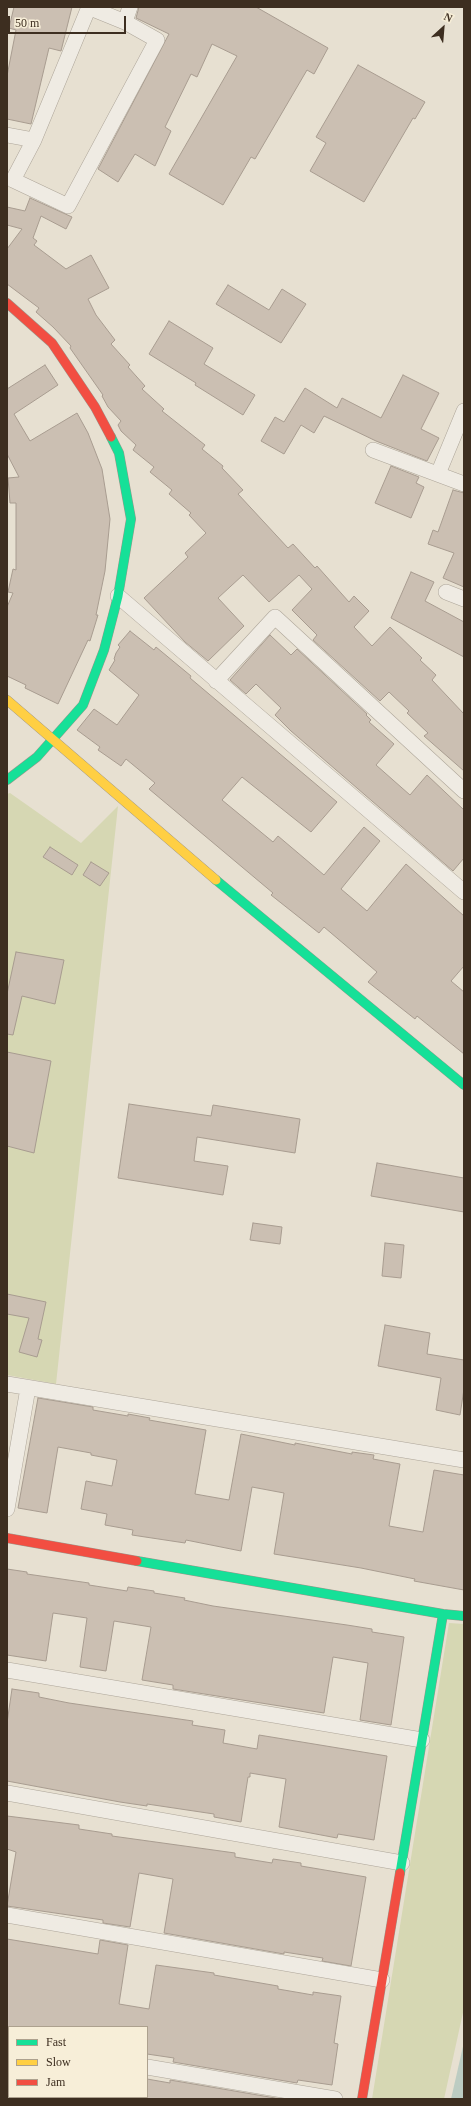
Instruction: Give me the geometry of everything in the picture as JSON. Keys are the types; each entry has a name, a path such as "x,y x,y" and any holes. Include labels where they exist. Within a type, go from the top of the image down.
{"street":[{"path":"88,7 125,22 157,40 68,206 13,180 34,140 88,7"},
{"path":"125,22 130,7"},
{"path":"7,135 34,140"},
{"path":"7,303 52,343 95,407 119,453 130,519 118,596 104,650 83,705 54,740 37,757 7,780"},
{"path":"438,474 464,411"},
{"path":"373,450 464,484"},
{"path":"446,592 464,599"},
{"path":"118,596 464,892"},
{"path":"216,681 275,617 464,791"},
{"path":"7,700 187,856 463,1082"},
{"path":"7,1384 464,1460"},
{"path":"7,1509 28,1388"},
{"path":"7,1538 443,1614 464,1616"},
{"path":"362,2099 443,1614"},
{"path":"7,1670 422,1740"},
{"path":"7,1793 402,1863"},
{"path":"7,1914 382,1980"},
{"path":"148,2068 335,2099"}],"green space":[{"path":"10,793 81,843 118,806 56,1384 7,1375 7,794"},
{"path":"449,1623 464,1624 464,2008 444,2099 372,2099"}],"shaded area":[{"path":"464,2042 464,2099 451,2099"}],"building":[{"path":"14,7 72,7 61,51 49,48 31,124 7,119 7,76 16,30 9,28"},
{"path":"139,7 256,7 328,48 314,74 307,70 255,159 251,157 223,205 169,174 237,56 212,44 197,77 191,74 165,127 171,131 155,166 135,154 118,182 98,169 169,34 136,18"},
{"path":"358,65 425,102 415,119 413,118 364,202 310,171 326,143 316,137"},
{"path":"30,198 72,217 66,229 41,216 33,238 37,241 34,245 66,269 91,255 109,288 88,299 96,315 115,340 111,344 130,365 128,367 145,386 142,389 164,409 162,411 205,445 202,449 223,466 222,468 243,490 238,494 288,548 293,544 315,568 317,566 349,602 354,596 369,611 354,627 372,646 390,627 422,658 420,660 436,675 432,680 464,714 464,771 424,736 428,733 407,713 409,711 389,692 380,701 313,640 317,635 292,610 312,589 299,575 269,602 243,575 218,598 244,626 208,661 185,642 144,598 188,557 185,553 206,533 189,515 191,513 169,494 172,490 150,472 154,467 133,450 136,445 121,431 118,425 121,421 108,407 102,396 103,395 70,348 71,346 36,312 39,308 7,284 7,249 22,229 7,225 7,207 25,211"},
{"path":"228,285 269,310 282,289 306,304 281,343 216,304"},
{"path":"169,321 213,348 204,364 255,395 243,415 195,385 196,383 149,354"},
{"path":"45,365 58,385 14,414 30,441 77,413 88,433 102,469 110,519 105,571 96,615 98,615 90,641 88,640 58,704 25,688 26,685 7,676 7,607 13,593 8,592 13,569 16,570 16,503 10,503 8,478 19,477 7,454 7,389"},
{"path":"403,375 439,393 421,429 439,438 427,461 376,441 324,416 314,433 301,425 284,454 261,441 275,417 284,422 305,388 337,408 342,398 381,418"},
{"path":"391,466 419,477 416,483 424,487 411,518 375,503"},
{"path":"453,490 464,493 464,587 443,578 454,553 428,544 433,530 438,532"},
{"path":"411,572 434,582 425,601 464,622 464,657 391,618"},
{"path":"130,631 154,650 156,647 191,676 190,678 337,802 311,832 242,777 222,800 273,842 278,836 324,875 364,827 380,841 341,889 367,911 406,864 464,916 464,966 451,981 464,992 464,1054 417,1016 415,1019 368,982 377,972 324,927 319,933 271,895 273,893 149,789 155,783 126,759 121,766 98,750 100,747 77,730 94,709 117,725 139,695 109,670 120,647 118,645"},
{"path":"270,635 291,655 297,649 367,714 366,715 371,720 369,722 394,744 376,765 410,795 427,775 464,810 464,858 453,871 291,731 275,715 281,708 256,684 246,694 230,680"},
{"path":"50,847 78,865 72,875 43,857"},
{"path":"91,862 109,873 100,886 83,875"},
{"path":"16,952 64,960 55,1004 22,996 13,1035 7,1034 7,994"},
{"path":"7,1052 51,1061 34,1153 7,1146"},
{"path":"129,1104 211,1116 213,1105 300,1119 295,1153 197,1137 194,1161 228,1166 223,1195 118,1178"},
{"path":"377,1163 464,1178 464,1212 371,1196"},
{"path":"253,1223 282,1227 280,1244 250,1240"},
{"path":"385,1243 404,1245 401,1278 382,1276"},
{"path":"7,1294 46,1302 38,1339 42,1340 37,1357 19,1352 29,1318 7,1314"},
{"path":"385,1325 430,1333 427,1354 464,1360 464,1389 460,1415 436,1410 441,1378 378,1366"},
{"path":"38,1398 93,1407 93,1410 128,1416 128,1414 150,1418 149,1420 206,1430 195,1494 229,1500 241,1434 295,1445 295,1443 352,1454 352,1452 374,1455 373,1459 400,1464 389,1526 423,1532 434,1470 464,1475 464,1590 414,1581 415,1579 361,1568 274,1554 284,1493 252,1487 241,1551 186,1540 185,1543 132,1535 133,1530 105,1525 107,1514 81,1509 86,1481 112,1486 117,1460 91,1455 91,1453 58,1447 47,1513 18,1508"},
{"path":"7,1569 27,1572 27,1574 89,1583 89,1585 127,1591 128,1587 154,1591 154,1593 185,1598 184,1600 213,1606 372,1629 372,1632 404,1637 391,1725 360,1720 368,1663 333,1657 324,1713 173,1689 173,1685 142,1680 151,1627 114,1621 106,1671 80,1667 87,1618 53,1613 46,1661 7,1655"},
{"path":"12,1689 39,1693 39,1697 69,1703 193,1721 192,1725 225,1730 223,1743 257,1749 259,1735 387,1756 374,1840 338,1834 337,1838 279,1827 286,1779 250,1773 250,1777 248,1777 241,1822 214,1817 214,1814 147,1804 147,1806 120,1802 7,1781 7,1723"},
{"path":"7,1816 79,1825 79,1829 112,1834 112,1836 235,1853 235,1857 272,1863 273,1859 301,1863 301,1866 366,1877 351,1966 322,1961 323,1958 284,1952 284,1954 164,1933 173,1879 139,1873 130,1927 103,1923 103,1920 7,1906 16,1852 7,1849"},
{"path":"7,1939 98,1954 100,1940 128,1945 119,2004 149,2009 156,1965 214,1973 214,1975 278,1986 278,1989 313,1995 313,1992 341,1996 334,2043 338,2044 332,2085 298,2080 297,2083 173,2062 174,2058 148,2054 148,2026 7,2027"},
{"path":"148,2079 170,2083 170,2080 281,2099 147,2099"}],"traffic: fast":[{"path":"7,780 37,757 83,705 104,650 118,596 131,519 119,453 111,437"},
{"path":"216,880 464,1085"},
{"path":"137,1561 443,1614 464,1616"},
{"path":"400,1873 443,1614"}],"traffic: slow":[{"path":"7,700 216,880"}],"traffic: jam":[{"path":"7,303 52,343 95,407 111,437"},
{"path":"7,1538 137,1561"},
{"path":"362,2099 400,1873"}]}
